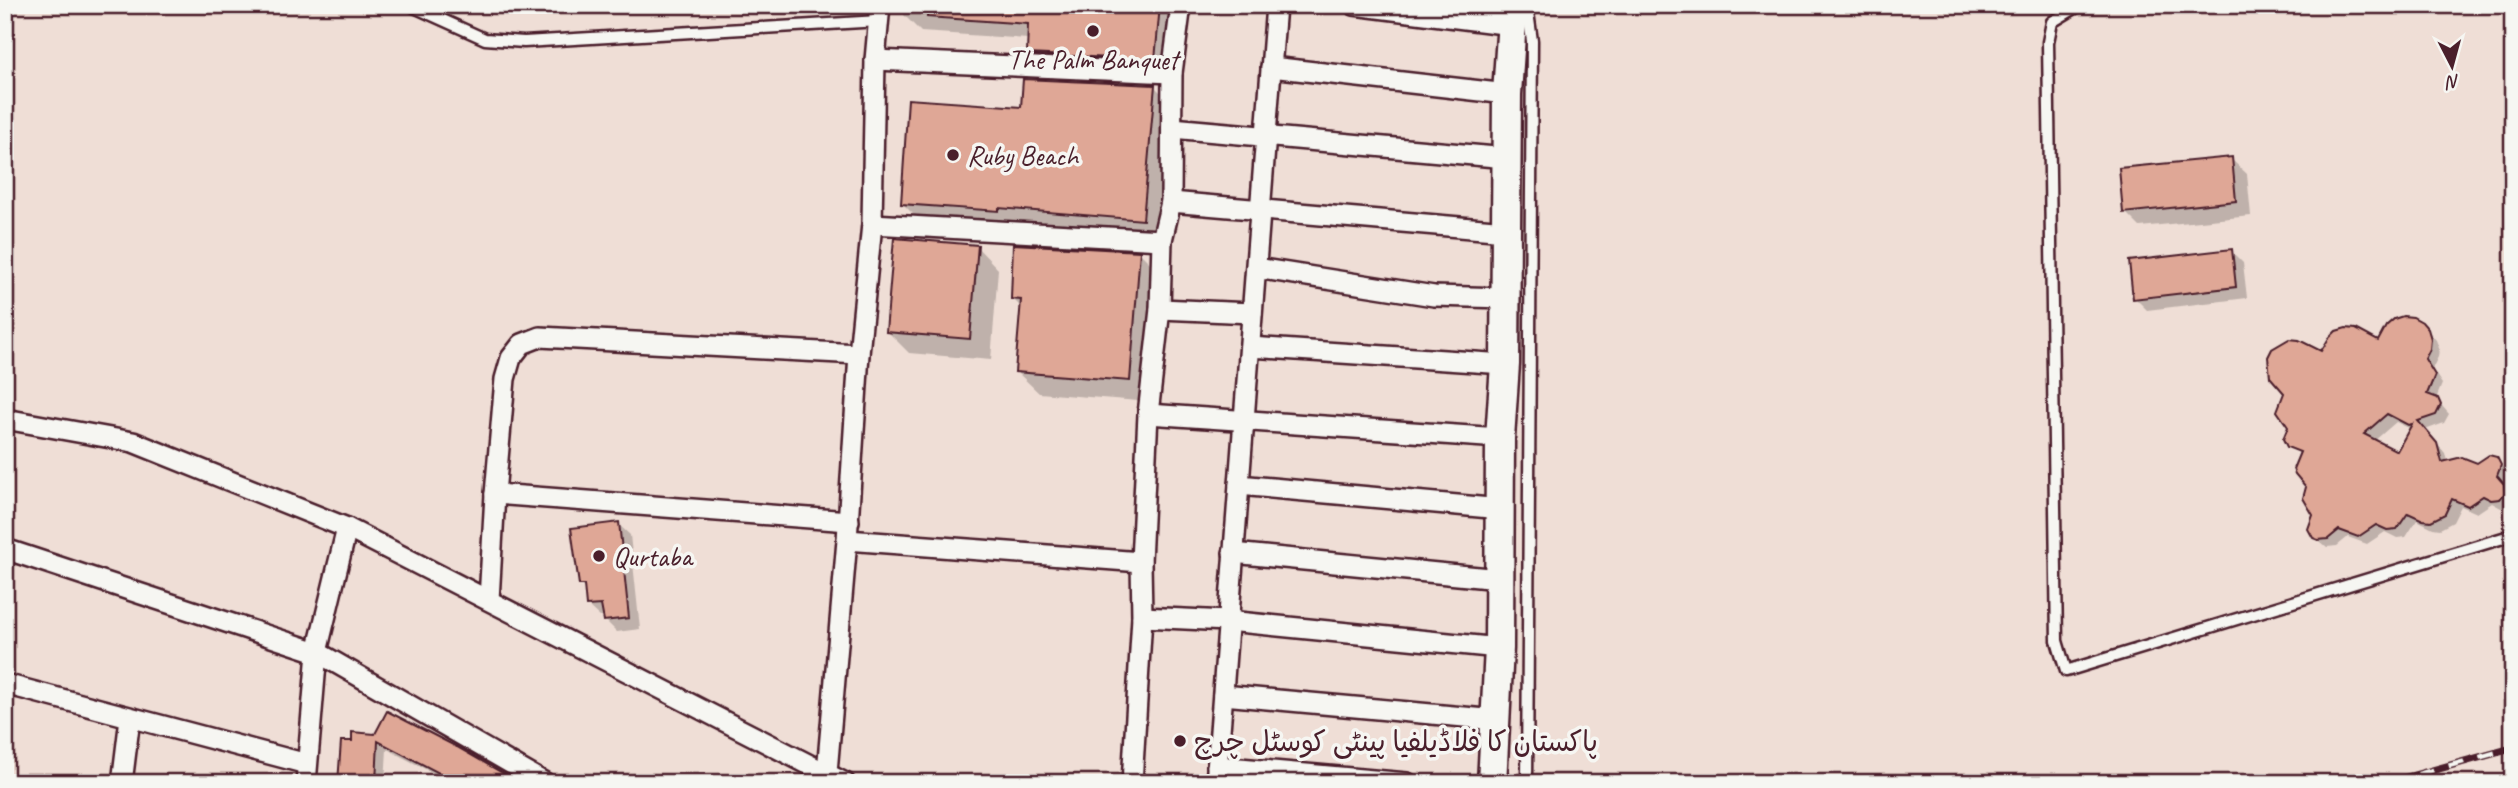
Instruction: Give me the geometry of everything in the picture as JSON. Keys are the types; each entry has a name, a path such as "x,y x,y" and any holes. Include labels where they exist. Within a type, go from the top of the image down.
{"main road":[{"path":"1492,783 1499,648 1507,94 1517,12"}],"street":[{"path":"1132,783 1142,617 1140,562 1148,414 1160,309 1162,240 1171,202 1172,73 1181,5"},
{"path":"1276,5 1217,774 1407,783"},
{"path":"1354,5 1517,12"},
{"path":"827,772 848,530 859,354 872,223 875,61 880,13"},
{"path":"875,61 1172,73"},
{"path":"1271,67 1507,94"},
{"path":"1172,128 1507,158"},
{"path":"1171,202 1506,231"},
{"path":"872,223 1162,240"},
{"path":"1256,268 1434,296 1505,298"},
{"path":"1160,309 1252,313"},
{"path":"489,600 505,379 511,358 522,344 540,337 859,354"},
{"path":"1250,346 1505,364"},
{"path":"1148,414 1500,438"},
{"path":"5,419 133,442 347,528 845,783"},
{"path":"1239,485 1501,509"},
{"path":"495,494 1140,562"},
{"path":"5,684 130,718 307,773 317,652 347,528"},
{"path":"5,549 317,652 545,783"},
{"path":"1233,553 1499,579"},
{"path":"1142,617 1228,621 1499,648"},
{"path":"1223,695 1497,720"},
{"path":"122,783 130,718"}],"lane":[{"path":"2080,5 2052,22 2048,42 2057,641 2066,671 2513,535"},
{"path":"414,7 485,39 524,42 880,13"},
{"path":"1517,12 1531,41 1527,783"}],"building":[{"name":"The Palm Banquet","path":"928,5 1160,5 1155,60 1027,54 1028,24 927,17"},
{"path":"1023,79 1155,85 1143,220 999,208 999,211 901,204 908,99 1021,107"},
{"path":"2232,157 2236,201 2123,213 2119,168"},
{"path":"894,238 978,245 970,339 886,332"},
{"path":"1013,244 1140,251 1130,381 1015,372 1021,300 1011,299"},
{"path":"2232,249 2236,287 2133,299 2129,261"},
{"path":"2413,317 2428,329 2430,349 2425,359 2435,375 2427,394 2438,398 2441,405 2436,415 2418,421 2437,443 2442,462 2462,457 2477,463 2489,455 2497,457 2501,465 2497,476 2504,484 2505,493 2500,499 2491,500 2483,496 2468,506 2452,499 2445,514 2431,521 2408,513 2397,529 2387,530 2376,525 2358,537 2339,530 2328,539 2318,540 2313,538 2308,529 2313,515 2303,498 2306,487 2293,469 2300,452 2287,447 2283,439 2288,427 2277,411 2284,393 2270,377 2268,357 2272,349 2289,339 2299,340 2321,351 2336,331 2346,328 2356,329 2378,341 2386,326 2394,319","holes":["2387,414 2408,425 2412,424 2397,451 2364,434"]},
{"name":"Qurtaba","path":"619,522 629,618 604,621 601,605 586,606 584,585 579,585 571,528"},
{"path":"387,711 520,783 458,783 378,741 376,783 338,783 341,741 352,741 352,732 375,734"}],"railway":[{"path":"2387,783 2513,748"}],"place":[{"name":"The Palm Banquet","path":"1093,31"},
{"name":"Ruby Beach","path":"953,155"},
{"name":"Qurtaba","path":"599,556"},
{"name":"پاکستان کا فلاڈیلفیا پینٹی کوسٹل چرچ","path":"1180,741"}]}
